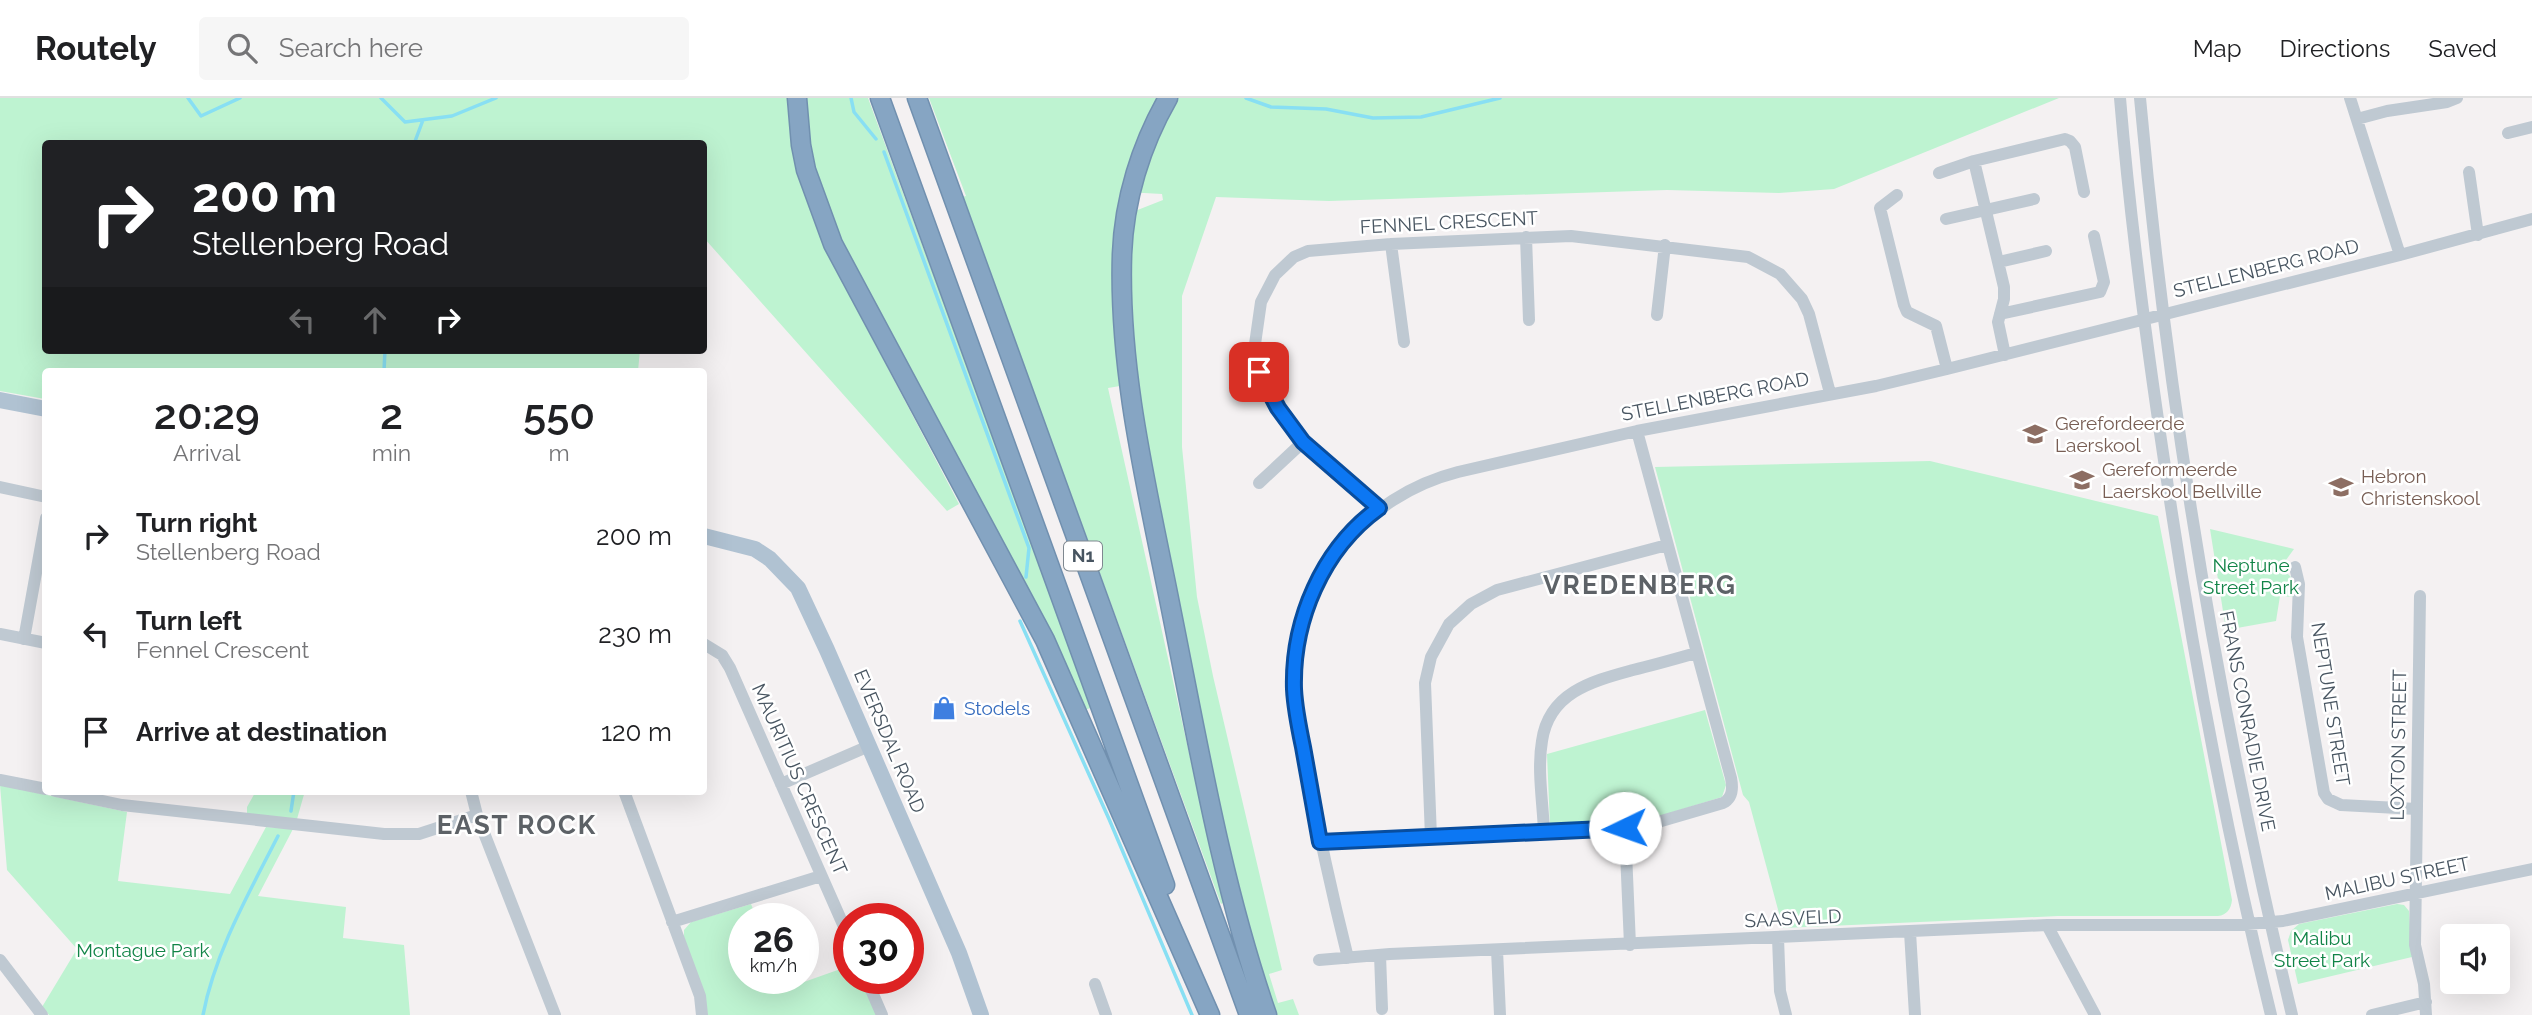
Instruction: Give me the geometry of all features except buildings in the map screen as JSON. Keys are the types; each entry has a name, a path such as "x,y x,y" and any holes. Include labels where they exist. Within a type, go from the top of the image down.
{"highway":[{"path":"797,98 801,145 814,196 833,244 1045,640 1211,1015"},
{"name":"N1","path":"880,98 1211,1015"},
{"name":"N1","path":"917,98 1249,1015"},
{"path":"1168,98 1145,147 1127,210 1122,289 1131,390 1188,695 1230,893 1267,1015"}],"main road":[{"path":"0,400 42,408"},
{"name":"EVERSDAL ROAD","path":"707,537 755,549 787,575 798,588 958,953 981,1015"}],"street":[{"name":"FRANS CONRADIE DRIVE","path":"2120,98 2144,319 2184,587 2211,747 2248,925 2272,1015"},
{"name":"FRANS CONRADIE DRIVE","path":"2140,98 2150,206 2179,441 2212,641 2270,923 2292,1015"},
{"path":"2350,98 2400,255"},
{"path":"2357,119 2457,98"},
{"path":"2508,134 2532,127"},
{"path":"1939,173 1974,161 2065,139 2075,147 2084,192"},
{"path":"1974,161 2005,296 1999,331 2005,355"},
{"path":"2469,172 2478,234"},
{"path":"1897,195 1880,208 1904,305 1907,312 1935,325 1947,369"},
{"path":"1947,219 2034,199"},
{"name":"STELLENBERG ROAD","path":"1348,958 1320,842 1295,703 1297,646 1307,605 1326,566 1353,531 1379,508 1408,490 1445,475 1637,430 1876,386 2400,255 2532,219"},
{"name":"FENNEL CRESCENT","path":"1379,508 1303,442 1278,408 1259,372 1255,344 1261,302 1275,275 1294,257 1308,251 1391,244 1587,236 1748,257 1771,267 1799,294 1809,314 1830,393"},
{"path":"2000,314 2100,292 2104,282 2094,236"},
{"path":"1526,237 1529,320"},
{"path":"1391,244 1404,342"},
{"path":"1657,316 1665,245"},
{"path":"1999,262 2046,251"},
{"path":"1320,842 1625,828 1658,822 1723,803 1731,796 1731,778 1637,430"},
{"path":"1259,483 1303,442"},
{"path":"0,487 42,496"},
{"path":"24,639 42,540"},
{"path":"1431,837 1425,683 1431,657 1449,624 1471,604 1497,590 1667,545"},
{"name":"NEPTUNE STREET","path":"2295,566 2300,587 2297,637 2323,793 2341,806 2417,809"},
{"name":"LOXTON STREET","path":"2420,596 2415,945 2426,1008"},
{"path":"0,634 42,642"},
{"name":"MAURITIUS CRESCENT","path":"707,646 727,661 833,903"},
{"path":"1544,832 1541,744 1545,727 1560,703 1576,689 1595,680 1696,653"},
{"path":"781,784 869,746"},
{"path":"0,780 42,788"},
{"path":"74,795 122,805 384,834 419,834 477,815"},
{"path":"472,795 477,815 555,1015"},
{"path":"625,795 700,996 702,1015"},
{"path":"1625,828 1630,945"},
{"name":"MALIBU STREET","path":"2270,923 2532,869"},
{"path":"672,922 821,876"},
{"name":"SAASVELD","path":"1319,960 2047,925 2270,923"},
{"path":"2047,925 2095,1015"},
{"path":"1910,932 1915,1015"},
{"path":"1778,939 1780,991 1786,1015"},
{"path":"1497,950 1500,1015"},
{"path":"1380,955 1382,1009"},
{"path":"0,960 42,1015"},
{"path":"1095,984 1106,1015"},
{"path":"873,994 882,1015"},
{"path":"2372,1015 2426,1008"}],"green space":[{"path":"0,98 787,98 797,165 815,223 841,279 959,504 947,511 707,241 707,140 42,140 42,354 640,354 638,368 42,368 42,398 0,391"},
{"path":"804,98 868,98 1093,707 1085,710 1067,669 834,227 814,164"},
{"path":"929,98 2059,98 1834,189 1779,193 1667,190 1329,201 1216,197 1182,296 1182,447 1197,597 1282,970 1269,974 1278,1003 1293,999 1299,1015 1275,1015 1233,870 1211,772 1162,528 1137,377 1130,294 1135,211 1163,200 1162,194 1126,192 1126,385 1108,388 1195,780 1225,902 1221,904 962,197 966,196"},
{"path":"1930,461 2158,516 2232,900 2226,913 2218,916 2058,916 1783,928 1749,802 1743,795 1655,467"},
{"name":"Neptune Street Park","path":"2210,529 2294,549 2283,564 2285,571 2293,579 2293,597 2280,596 2276,621 2226,630"},
{"path":"1705,710 1726,785 1722,797 1647,820 1550,826 1547,754"},
{"name":"Montague Park","path":"0,785 127,812 118,881 230,894 266,827 293,829 258,896 346,907 343,938 404,945 410,1015 49,1015 42,1007 77,949 7,870"},
{"path":"254,795 304,795 297,819 247,814 247,807"},
{"name":"Malibu Street Park","path":"2397,904 2404,905 2409,911 2412,957 2298,984 2288,940 2291,931 2299,924"},
{"path":"728,911 728,994 819,994 819,977 833,972 833,994 867,994 877,1015 707,1015 684,937 684,930 691,922"}],"waterway":[{"path":"188,98 201,116 240,98"},
{"path":"381,98 405,122 452,116 496,98"},
{"path":"851,98 854,112 876,139"},
{"path":"1246,98 1271,107 1326,109 1373,118 1421,117 1500,98"},
{"path":"416,140 423,120"},
{"path":"884,152 1029,548 1026,577"},
{"path":"384,368 385,354"},
{"path":"1020,621 1109,819 1192,1015"},
{"path":"291,811 293,795"},
{"path":"203,1015 224,946 278,836"}],"place":[{"name":"Gerefordeerde Laerskool","path":"2035,434"},
{"name":"Gereformeerde Laerskool Bellville","path":"2082,480"},
{"name":"Hebron Christenskool","path":"2341,487"},
{"name":"Stodels","path":"944,708"}],"district":[{"name":"VREDENBERG","path":"1640,585"},
{"name":"EAST ROCK","path":"517,825"}],"route":[{"path":"1259,372 1278,408 1303,442 1379,508 1353,531 1326,566 1307,605 1297,646 1295,703 1320,842 1625,828"}]}
